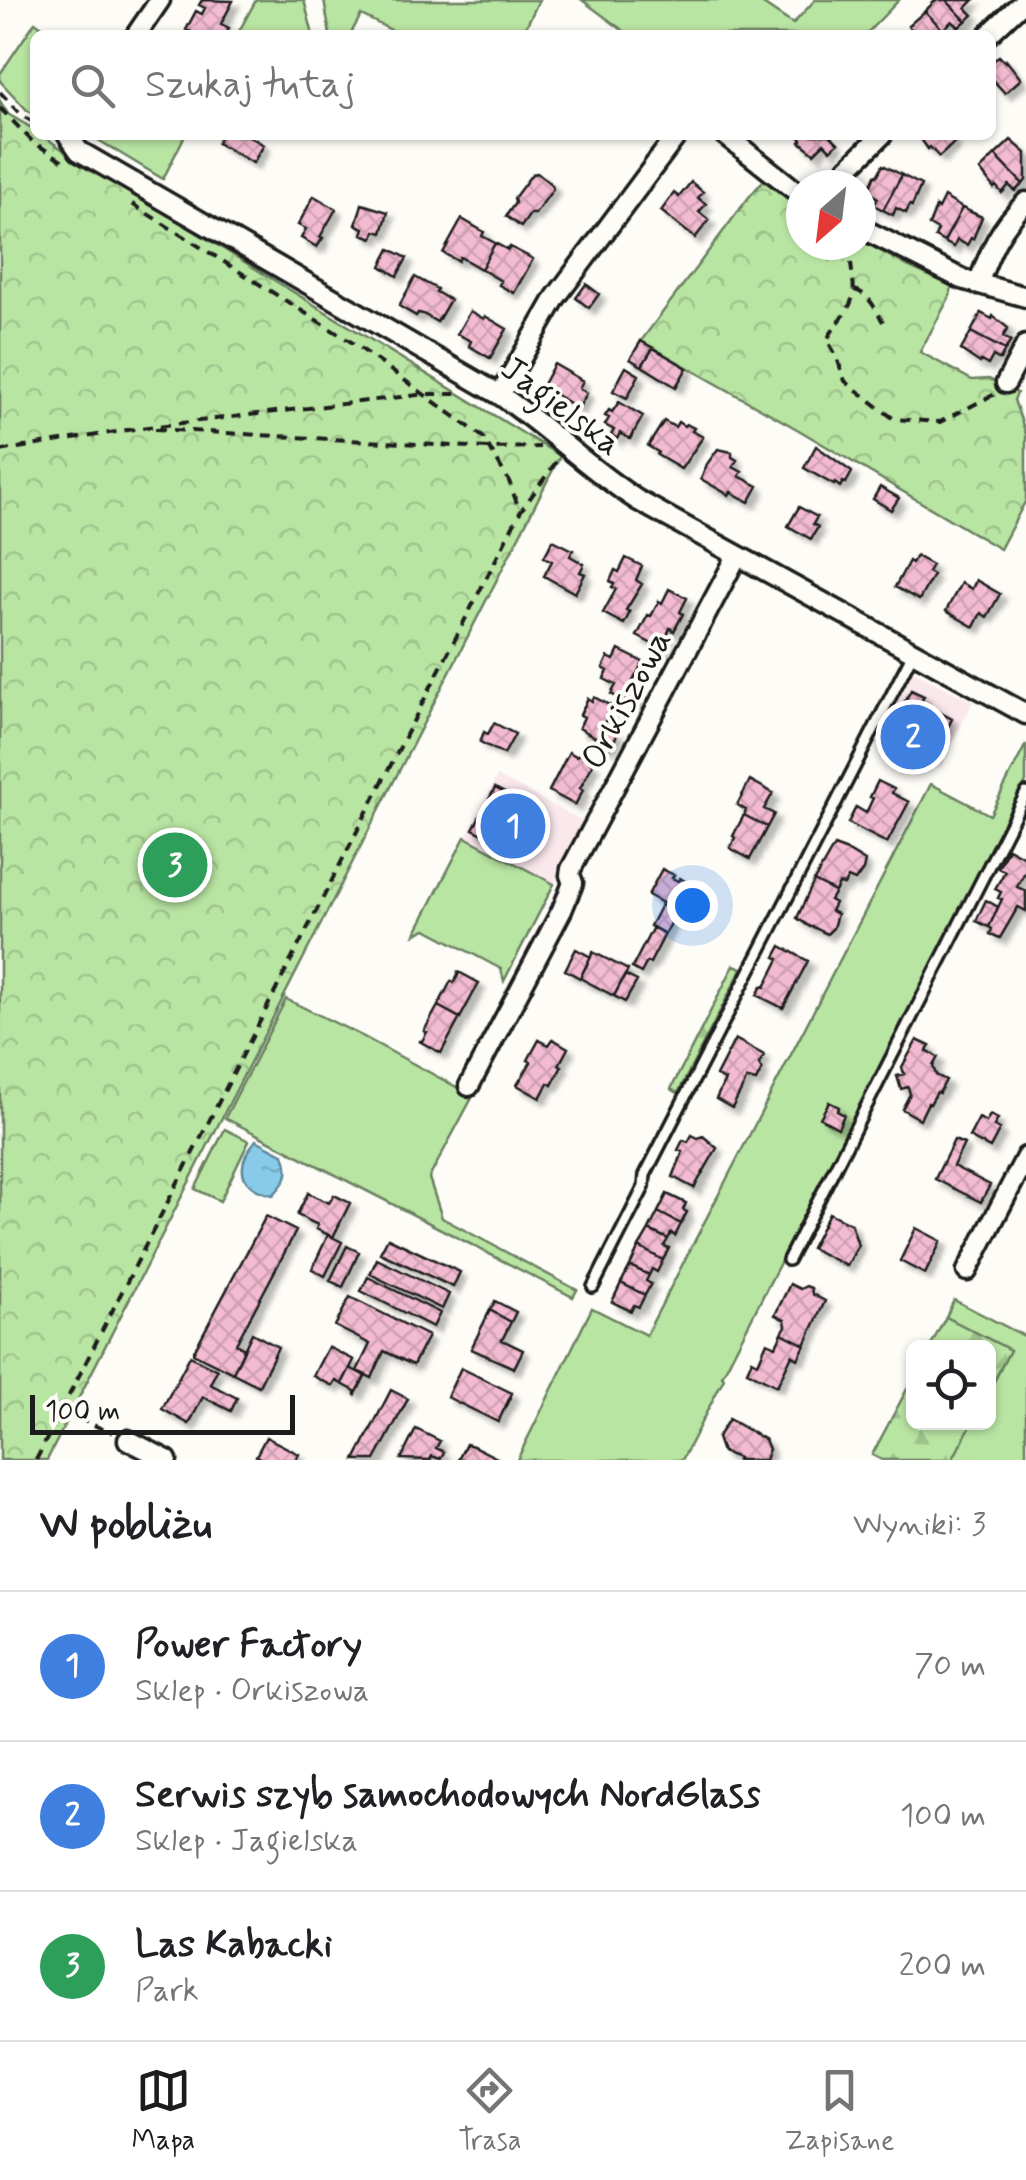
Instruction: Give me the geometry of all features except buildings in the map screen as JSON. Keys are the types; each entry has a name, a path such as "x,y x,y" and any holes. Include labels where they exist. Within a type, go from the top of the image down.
{"street":[{"path":"139,30 160,0"},
{"path":"993,30 1025,0"},
{"name":"Jagielska","path":"71,140 79,151 500,395 637,500 1026,714"},
{"path":"500,395 556,297 673,140"},
{"path":"731,140 786,183"},
{"path":"847,170 877,140"},
{"path":"978,284 990,250 1006,223 1026,202"},
{"path":"876,236 940,270 1026,296"},
{"path":"1006,383 1026,345"},
{"name":"Orkiszowa","path":"469,1086 562,910 573,883 571,869 737,556"},
{"path":"966,1271 1026,1157"},
{"path":"128,1440 167,1460"}],"lane":[{"path":"592,1288 644,1188 644,1175 913,652"},
{"path":"788,1260 1026,793"}],"path":[{"path":"0,92 30,120"},
{"path":"0,108 30,139"},
{"path":"31,140 67,163"},
{"path":"134,205 353,343 483,437 509,481 520,512"},
{"path":"851,260 854,290 848,309 827,340 845,381 894,418 940,422 991,397 1006,383"},
{"path":"854,290 864,294 882,322"},
{"path":"0,451 140,428 426,394 463,394"},
{"path":"140,428 489,448 568,447"},
{"path":"36,1460 520,512 568,447"},
{"path":"61,1412 128,1440"}],"shaded area":[{"path":"911,670 973,702 941,764 878,734"},
{"path":"497,776 587,823 554,884 466,837"}],"green space":[{"path":"256,0 304,0 312,30 240,30"},
{"path":"324,0 539,0 524,30 391,30 361,15 353,30 329,30"},
{"path":"582,0 757,0 793,24 815,0 899,0 870,30 622,30"},
{"path":"35,22 46,30 30,30 30,112 0,81 0,74"},
{"path":"0,101 8,114 30,127 30,140 49,140 560,456 47,1460 0,1460"},
{"path":"98,140 182,140 163,179"},
{"path":"764,181 786,197 786,260 876,260 876,248 952,286 920,352 972,380 989,379 1017,393 1014,400 1026,434 1026,500 1000,549 641,341"},
{"path":"1026,744 1026,782 682,1460 517,1460 592,1308 646,1335 931,784 990,815"},
{"path":"465,837 554,884 504,981 501,969 426,929 415,934"},
{"path":"734,965 742,968 678,1093 671,1089"},
{"path":"286,999 473,1096 429,1178 442,1218 577,1290 573,1297 225,1118"},
{"path":"225,1129 249,1141 220,1201 195,1189"},
{"path":"954,1300 1026,1337 1026,1460 952,1460 968,1430 996,1430 996,1377 1010,1350 946,1317"},
{"path":"946,1317 991,1340 934,1340"},
{"path":"996,1343 1010,1350 996,1377"},
{"path":"906,1391 906,1430 968,1430 952,1460 882,1460 872,1455"}],"water":[{"path":"256,1140 284,1155 286,1161 286,1176 273,1195 253,1187 243,1174 245,1158"}],"place":[{"name":"Serwis szyb samochodowych NordGlass","path":"913,737"},
{"name":"Power Factory","path":"513,826"},
{"name":"Las Kabacki","path":"175,865"}]}
